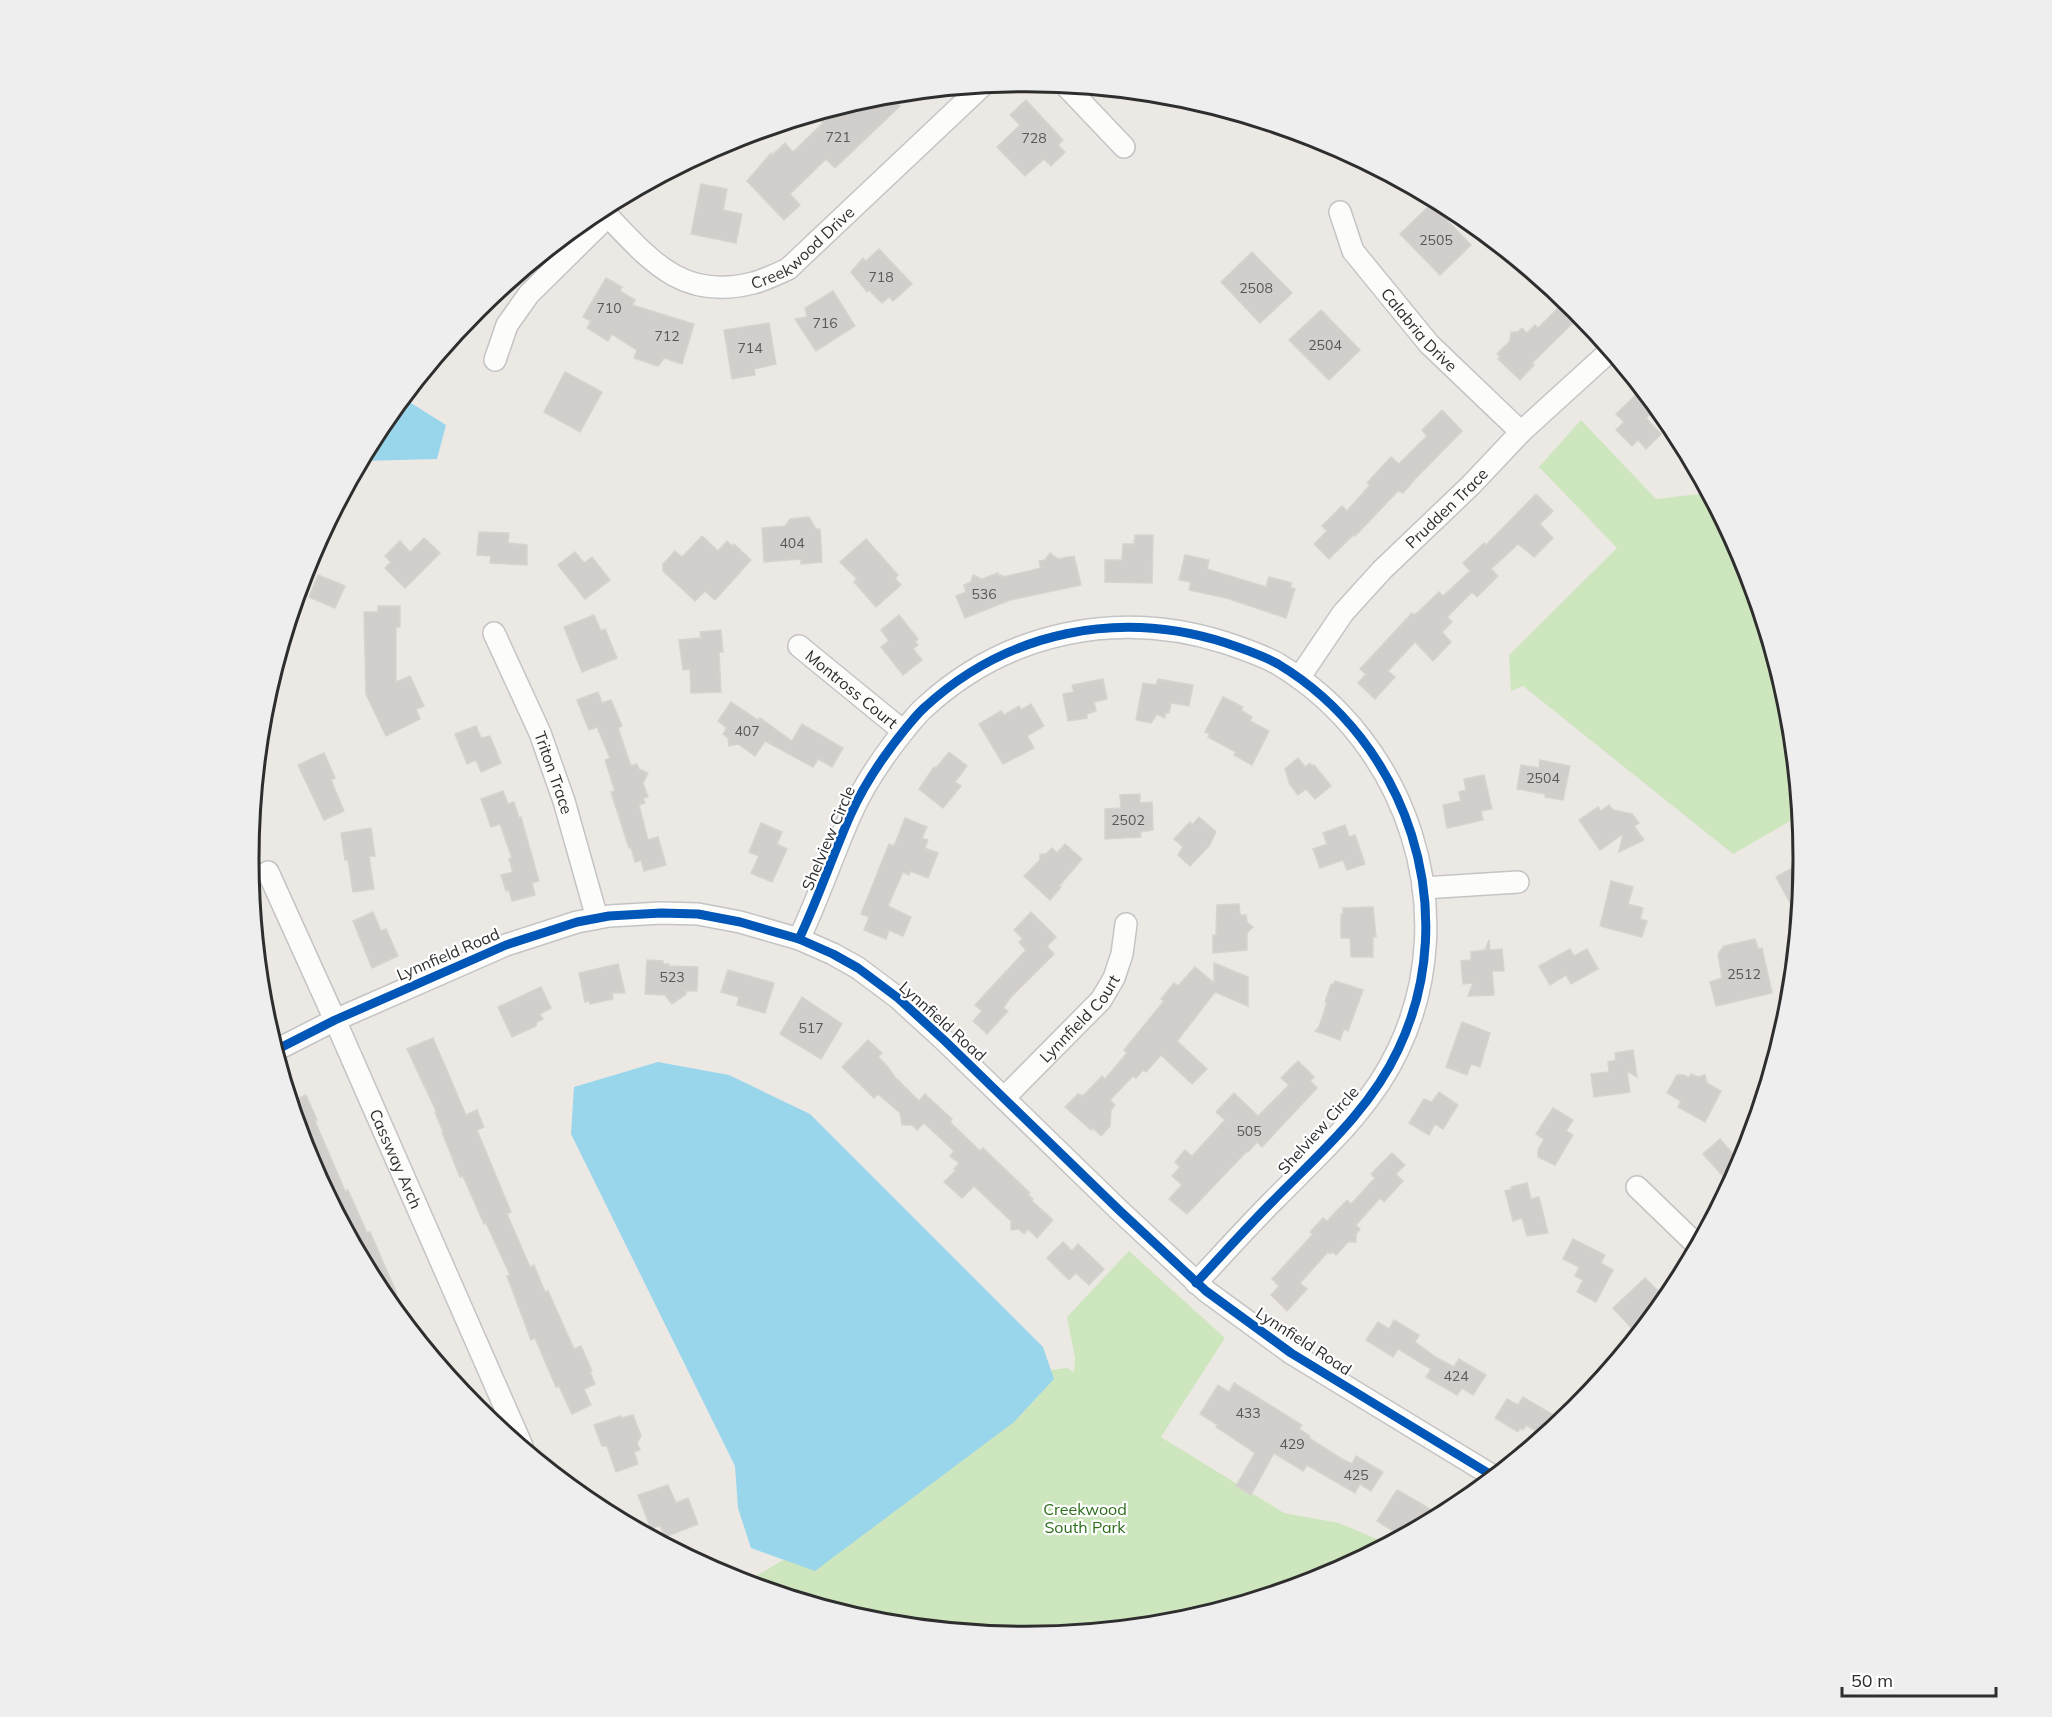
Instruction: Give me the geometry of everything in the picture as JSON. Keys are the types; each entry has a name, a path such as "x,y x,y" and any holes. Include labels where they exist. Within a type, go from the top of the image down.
{"street":[{"name":"Creekwood Drive","path":"608,216 652,261 683,281 719,288 754,283 788,269 973,93"},
{"path":"1073,93 1124,147"},
{"name":"Calabria Drive","path":"1341,213 1353,251 1429,344 1521,432"},
{"path":"495,360 507,325 529,294 588,229"},
{"name":"Prudden Trace","path":"1299,678 1343,613 1382,570 1471,485 1521,432 1605,356"},
{"name":"Shelview Circle","path":"799,939 819,897 851,814 876,767 903,731 923,708 957,681 991,660 1029,642 1072,631 1113,627 1154,627 1200,635 1250,651 1276,663 1299,678 1331,705 1371,751 1384,771 1418,851 1426,933 1421,978 1415,1004 1398,1050 1368,1100 1326,1149 1196,1282"},
{"name":"Triton Trace","path":"494,633 540,733 564,801 597,918"},
{"name":"Montross Court","path":"799,646 903,731"},
{"name":"Cassway Arch","path":"268,872 515,1430"},
{"path":"1423,888 1518,882"},
{"name":"Lynnfield Road","path":"283,1047 335,1020 506,945 577,922 609,916 661,913 698,914 740,922 799,939 858,968 898,998 1196,1282 1291,1353 1486,1472"},
{"name":"Lynnfield Court","path":"1004,1098 1101,1000 1114,978 1122,954 1126,924"},
{"path":"1637,1187 1691,1240"}],"green space":[{"path":"1581,420 1656,499 1700,494 1735,565 1767,660 1786,758 1791,820 1733,854 1523,686 1511,691 1509,655 1617,548 1539,467"},
{"name":"Creekwood South Park","path":"1129,1251 1225,1338 1161,1437 1284,1513 1339,1523 1378,1539 1320,1567 1273,1585 1225,1599 1176,1611 1076,1624 1026,1626 926,1619 876,1611 827,1599 756,1576 918,1480 1041,1371 1067,1368 1074,1372 1075,1358 1067,1317"}],"water":[{"path":"410,402 446,425 437,459 371,461"},
{"path":"658,1062 729,1075 810,1114 1043,1347 1054,1379 1014,1422 815,1571 751,1548 738,1508 735,1466 571,1134 574,1087"}],"building":[{"path":"1026,100 1063,140 1058,145 1065,152 1051,166 1044,159 1025,176 997,147 1020,125 1010,115"},
{"path":"896,103 900,106 835,168 826,159 790,194 800,205 784,220 747,181 771,153 772,155 785,143 793,152 823,123 820,120 876,106"},
{"path":"701,184 727,189 723,210 742,214 736,243 691,234"},
{"path":"1429,206 1440,213 1471,245 1440,275 1400,234"},
{"path":"879,249 912,284 893,301 889,297 882,303 869,290 867,292 851,272 863,258 866,261"},
{"path":"1252,252 1292,293 1260,323 1221,282"},
{"path":"606,278 622,287 620,291 635,300 632,305 694,324 682,364 664,358 658,366 634,358 637,350 612,334 608,341 587,328 591,321 583,317"},
{"path":"833,291 855,326 816,351 795,319 807,317 805,308"},
{"path":"1559,307 1574,322 1532,363 1534,365 1520,380 1498,359 1500,357 1497,354 1510,341 1511,332 1518,332 1522,328 1527,333 1535,325 1538,328"},
{"path":"1321,310 1360,350 1329,380 1289,340"},
{"path":"769,323 776,364 754,369 755,375 732,379 724,330"},
{"path":"565,372 602,392 580,432 544,412"},
{"path":"1637,394 1651,414 1646,418 1661,434 1646,449 1638,440 1632,446 1616,430 1624,422 1616,414"},
{"path":"1442,410 1462,431 1403,493 1398,491 1355,536 1353,535 1329,559 1314,544 1327,531 1322,526 1342,506 1347,511 1370,485 1367,483 1391,457 1399,464 1427,436 1422,430"},
{"path":"1536,494 1553,511 1540,524 1553,538 1534,557 1518,544 1491,569 1498,576 1477,597 1472,592 1447,617 1452,622 1442,632 1451,642 1433,661 1415,642 1388,671 1395,677 1375,699 1358,683 1366,674 1360,669 1412,613 1414,615 1439,592 1443,596 1470,571 1463,563 1484,543 1486,545"},
{"path":"809,517 816,529 820,529 822,562 801,564 801,559 764,562 762,528 785,526 790,519"},
{"path":"479,532 509,533 508,543 527,545 527,565 490,563 491,556 477,555"},
{"path":"1135,535 1153,535 1152,583 1105,582 1105,560 1122,560 1123,544 1134,544"},
{"path":"702,536 718,551 727,541 732,546 734,544 751,560 715,600 705,591 695,601 663,571 663,564 675,551 682,557"},
{"path":"424,538 440,553 405,588 385,568 391,562 385,556 400,541 410,552"},
{"path":"866,539 898,575 895,578 901,585 876,607 854,582 857,579 840,562"},
{"path":"575,552 584,563 592,557 610,580 585,599 558,565"},
{"path":"1050,553 1058,559 1074,556 1081,585 1010,600 965,618 956,596 966,592 964,585 971,582 973,575 982,579 998,573 1003,577 1041,568 1039,561 1045,560"},
{"path":"1185,555 1209,560 1207,569 1266,587 1269,577 1292,583 1290,587 1295,589 1286,618 1226,598 1189,590 1191,582 1179,580"},
{"path":"318,575 345,586 335,608 309,597"},
{"path":"378,606 400,606 400,627 396,627 396,682 410,676 424,706 416,709 420,719 386,736 366,694 364,612 378,612"},
{"path":"594,615 601,631 605,629 617,658 582,672 564,627"},
{"path":"899,615 918,639 915,642 918,645 913,649 922,660 903,675 881,647 889,641 881,630"},
{"path":"721,630 723,652 719,652 721,692 691,693 690,669 683,670 679,640 701,638 700,632"},
{"path":"1103,679 1107,699 1094,702 1096,711 1087,714 1087,718 1068,721 1063,694 1074,692 1072,685"},
{"path":"1158,679 1193,685 1189,706 1171,703 1169,713 1165,713 1165,718 1157,714 1151,723 1136,720 1143,683 1156,685"},
{"path":"598,692 602,703 611,700 622,726 618,728 631,766 637,764 639,769 648,773 643,783 648,797 643,798 645,803 639,805 648,840 658,837 666,865 644,871 641,860 635,862 631,847 629,848 611,792 614,788 605,760 610,758 597,727 589,730 577,700"},
{"path":"1223,697 1243,707 1241,710 1252,717 1250,721 1269,731 1252,765 1234,755 1236,752 1208,737 1210,734 1205,732"},
{"path":"731,702 758,720 760,718 792,741 802,724 843,748 832,767 818,759 813,767 765,741 755,756 738,744 729,746 728,738 723,734 727,728 718,721"},
{"path":"1031,704 1044,726 1027,736 1034,748 1003,764 979,724 1001,711 1004,715 1019,706 1021,710"},
{"path":"476,726 481,738 490,736 501,763 481,772 476,760 467,764 455,734"},
{"path":"949,752 967,766 955,782 961,786 943,808 919,789 934,767 936,768"},
{"path":"324,753 335,778 331,780 344,811 324,820 298,765"},
{"path":"1298,758 1305,767 1310,763 1314,765 1331,786 1315,799 1306,789 1298,795 1290,785 1285,769"},
{"path":"1540,760 1570,766 1563,800 1517,789 1521,765 1539,768"},
{"path":"1484,775 1492,809 1481,811 1483,820 1447,828 1443,805 1461,801 1459,792 1466,790 1464,779"},
{"path":"503,791 508,804 514,802 519,818 521,817 539,881 532,883 535,895 512,901 501,875 513,872 509,859 512,858 500,824 491,827 481,799"},
{"path":"1140,794 1140,803 1152,802 1153,830 1140,832 1141,837 1105,839 1105,809 1121,808 1120,795"},
{"path":"1609,805 1613,810 1632,814 1639,823 1634,826 1644,840 1619,852 1623,834 1600,850 1579,820 1598,807 1601,811"},
{"path":"1199,817 1216,832 1209,846 1190,866 1178,855 1183,847 1174,839 1190,822 1192,825"},
{"path":"905,818 927,827 922,838 928,840 925,848 938,853 928,878 910,871 909,875 903,872 888,906 911,917 903,936 889,930 886,939 864,930 869,917 861,914 889,844 893,846 895,844"},
{"path":"761,823 782,832 777,844 787,849 772,882 751,873 759,856 749,852"},
{"path":"1345,825 1349,837 1355,835 1365,864 1347,870 1343,860 1320,868 1313,849 1327,844 1323,833"},
{"path":"371,828 375,856 369,856 374,889 353,892 341,833"},
{"path":"1065,844 1082,859 1050,900 1024,876 1040,860 1040,854 1046,854 1052,848 1057,853"},
{"path":"1793,868 1791,905 1776,877"},
{"path":"1611,881 1633,887 1628,904 1643,908 1640,919 1647,921 1642,937 1600,926"},
{"path":"1239,904 1240,915 1246,915 1247,922 1253,927 1247,933 1247,950 1213,953 1217,905"},
{"path":"1373,907 1376,937 1373,937 1373,957 1351,957 1350,938 1341,938 1343,908"},
{"path":"373,912 381,931 386,929 398,956 372,968 353,921"},
{"path":"1031,912 1056,937 1047,946 1054,954 1011,997 1003,1008 1008,1011 987,1034 973,1021 982,1011 975,1005 1026,950 1019,942 1023,939 1014,930"},
{"path":"1755,939 1758,949 1762,948 1772,993 1716,1006 1710,982 1722,978 1718,954 1724,946"},
{"path":"1489,940 1490,950 1502,949 1504,971 1492,971 1494,995 1468,996 1473,983 1463,984 1461,961 1471,960 1471,952 1485,950"},
{"path":"1570,949 1574,956 1587,949 1598,969 1571,984 1566,975 1550,985 1539,966"},
{"path":"647,960 663,961 663,964 669,964 669,966 698,967 697,991 686,991 686,994 672,1004 665,995 645,994"},
{"path":"1214,963 1248,977 1248,1006 1215,992 1177,1041 1207,1069 1192,1084 1161,1055 1146,1072 1143,1070 1136,1078 1133,1076 1110,1100 1115,1105 1111,1110 1110,1126 1101,1136 1093,1128 1091,1130 1065,1107 1078,1094 1083,1096 1102,1076 1105,1079 1127,1053 1124,1050 1164,1001 1161,999 1174,983 1178,986 1195,967 1214,983"},
{"path":"618,964 625,993 612,993 613,999 590,1004 589,1001 585,1002 579,973"},
{"path":"728,970 774,983 765,1013 737,1005 739,997 721,992"},
{"path":"1335,981 1363,990 1348,1031 1344,1029 1340,1040 1315,1031 1319,1027 1331,984 1333,985"},
{"path":"541,987 551,1008 540,1014 543,1019 537,1022 536,1026 512,1037 498,1007"},
{"path":"802,997 842,1024 821,1059 780,1034"},
{"path":"1462,1022 1490,1033 1480,1067 1471,1064 1467,1075 1446,1067"},
{"path":"433,1038 466,1115 477,1110 484,1127 477,1130 511,1212 507,1214 530,1267 534,1265 574,1349 581,1346 592,1371 590,1372 595,1384 584,1389 591,1405 572,1414 559,1386 556,1387 535,1338 531,1340 507,1276 510,1275 463,1176 460,1177 435,1113 437,1113 407,1049"},
{"path":"868,1040 882,1053 878,1057 919,1101 925,1094 952,1119 950,1122 980,1151 983,1148 1030,1193 1028,1195 1033,1199 1032,1201 1053,1220 1037,1238 1028,1229 1024,1234 1019,1229 1011,1230 1011,1221 974,1186 962,1198 944,1182 956,1170 954,1169 959,1163 950,1156 954,1151 924,1123 917,1130 912,1125 902,1125 900,1113 878,1094 874,1098 842,1067"},
{"path":"1633,1050 1637,1077 1627,1071 1630,1092 1594,1097 1591,1074 1609,1072 1608,1062 1616,1060 1615,1053"},
{"path":"1298,1061 1314,1077 1310,1081 1317,1088 1262,1147 1257,1142 1187,1214 1169,1199 1182,1185 1172,1176 1180,1167 1175,1162 1185,1150 1192,1156 1225,1120 1216,1112 1234,1093 1258,1116 1289,1085 1281,1078"},
{"path":"1691,1074 1698,1077 1705,1075 1707,1083 1721,1091 1705,1122 1678,1107 1681,1101 1667,1093 1677,1075 1689,1078"},
{"path":"1439,1092 1458,1105 1443,1129 1435,1124 1429,1135 1409,1123 1424,1099 1432,1102"},
{"path":"306,1095 345,1191 348,1190 367,1233 370,1232 397,1294 395,1295 388,1285 338,1198 317,1152 298,1099"},
{"path":"1553,1108 1573,1120 1566,1131 1573,1135 1555,1165 1538,1157 1538,1150 1544,1139 1536,1134"},
{"path":"1720,1139 1734,1155 1724,1177 1703,1154"},
{"path":"1392,1153 1405,1165 1396,1174 1403,1181 1384,1202 1380,1198 1356,1225 1360,1229 1356,1234 1356,1242 1348,1242 1336,1255 1328,1252 1300,1283 1307,1289 1287,1311 1271,1295 1279,1286 1272,1279 1313,1234 1310,1232 1323,1218 1327,1221 1347,1200 1351,1204 1375,1178 1371,1174"},
{"path":"1527,1183 1531,1199 1539,1197 1548,1233 1527,1236 1522,1218 1513,1221 1505,1191"},
{"path":"1573,1239 1605,1255 1601,1263 1613,1270 1596,1302 1577,1292 1583,1280 1575,1276 1579,1267 1563,1259"},
{"path":"1063,1242 1072,1251 1078,1244 1104,1269 1089,1285 1076,1273 1069,1280 1047,1258"},
{"path":"1645,1278 1659,1292 1632,1329 1613,1308"},
{"path":"1394,1320 1419,1335 1415,1342 1437,1358 1454,1367 1459,1359 1486,1375 1473,1395 1462,1388 1457,1395 1426,1377 1431,1369 1398,1349 1393,1357 1366,1340 1378,1322 1389,1329"},
{"path":"1234,1383 1302,1425 1299,1429 1310,1436 1309,1438 1342,1459 1352,1464 1356,1456 1383,1472 1371,1491 1360,1484 1355,1493 1307,1465 1303,1471 1274,1453 1251,1495 1236,1486 1255,1453 1200,1414 1218,1385 1229,1392"},
{"path":"1523,1397 1553,1415 1536,1431 1526,1425 1518,1432 1495,1418 1507,1399 1518,1405"},
{"path":"633,1415 641,1436 637,1443 640,1450 634,1452 638,1464 616,1472 607,1446 602,1446 594,1425 621,1416 622,1418"},
{"path":"668,1485 676,1503 688,1498 698,1524 667,1536 664,1534 660,1525 650,1527 638,1495"},
{"path":"1397,1490 1431,1510 1394,1531 1377,1521"}],"cycle path":[{"path":"799,939 850,816 882,759 917,714 957,681 992,660 1028,644 1066,634 1106,628 1146,628 1186,633 1253,652 1278,664 1323,697 1361,738 1390,784 1412,834 1423,888 1425,942 1417,997 1398,1050 1386,1072 1358,1112 1196,1283"},
{"path":"283,1047 335,1020 506,945 577,922 609,916 661,913 698,914 740,922 799,939 858,968 898,998 1206,1291 1291,1353 1486,1472"}]}
